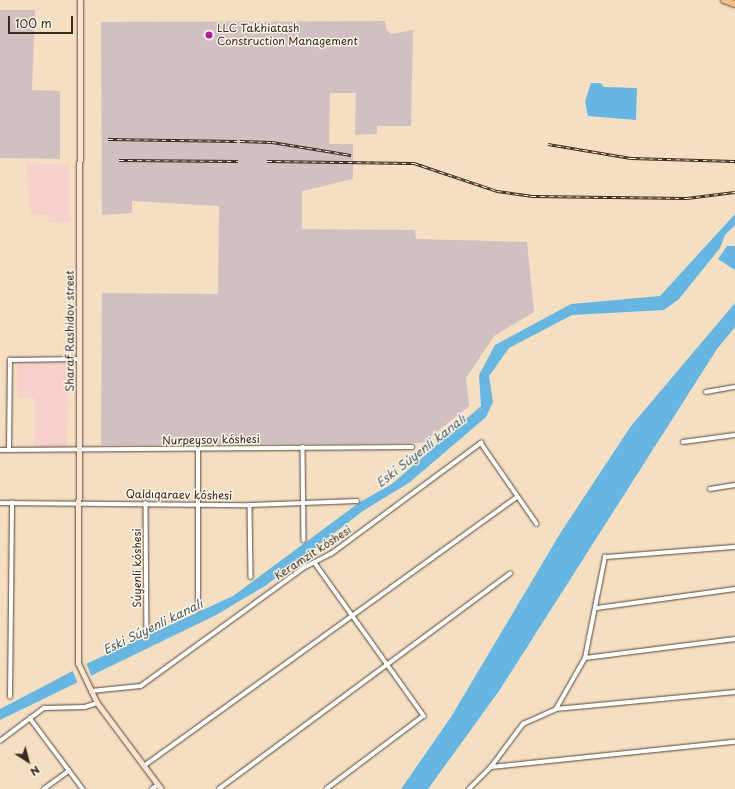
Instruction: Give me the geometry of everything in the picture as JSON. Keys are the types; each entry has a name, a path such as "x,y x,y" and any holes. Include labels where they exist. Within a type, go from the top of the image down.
{"main road":[{"path":"724,0 735,4"}],"street":[{"name":"Sharaf Rashidov street","path":"80,0 80,502 78,663 91,691"},
{"path":"9,450 10,360 80,360"},
{"path":"706,392 735,387"},
{"path":"683,442 735,435"},
{"name":"Keramzit kóshesi","path":"91,691 141,686 481,443 517,498 537,524"},
{"path":"304,447 304,540"},
{"name":"Nurpeysov kóshesi","path":"0,450 412,447"},
{"path":"198,449 198,609"},
{"path":"710,489 735,485"},
{"path":"144,766 351,615 517,498"},
{"name":"Qaldıqaraev kóshesi","path":"0,503 80,502 250,505 357,501"},
{"path":"10,697 12,503"},
{"name":"Súyenli kóshesi","path":"146,503 147,632"},
{"path":"250,505 251,577"},
{"path":"556,710 585,658 597,608 605,558 735,546"},
{"path":"315,563 424,716 327,789"},
{"path":"219,789 510,574"},
{"path":"597,608 735,589"},
{"path":"585,658 735,639"},
{"path":"91,691 97,703 160,787 152,789"},
{"path":"468,789 492,767 524,724 556,710 735,692"},
{"path":"0,741 44,708 85,707 97,703"},
{"path":"30,718 83,789"},
{"path":"492,767 735,742"},
{"path":"44,789 69,771"}],"shaded area":[{"path":"0,10 35,10 32,90 60,91 60,159 0,158"},
{"path":"385,21 386,29 391,34 413,30 411,126 377,126 377,134 355,135 356,93 330,93 329,144 353,144 353,179 302,191 302,229 415,230 416,239 527,242 534,312 494,336 466,378 469,406 423,443 101,445 102,293 218,294 219,206 132,201 132,213 102,215 101,22"},
{"path":"26,163 70,165 70,222 49,223 48,215 31,214"},
{"path":"17,363 69,363 67,445 64,448 34,447 34,398 17,398"}],"water":[{"path":"591,83 600,83 604,87 637,88 636,120 588,116 585,102"},
{"path":"735,214 735,225 725,235 720,248 679,299 664,310 572,315 509,348 489,376 493,402 486,417 410,482 363,511 265,586 216,615 0,720 0,709 88,663 233,596 360,502 392,484 481,406 479,375 495,345 571,304 660,296"},
{"path":"727,246 735,246 735,270 718,259"},
{"path":"735,303 735,327 717,349 499,691 428,789 401,789 451,717 561,532 631,426"}],"pier":[{"path":"85,661 92,677 78,684 72,669"}],"railway":[{"path":"108,139 237,141"},
{"path":"240,141 272,142 351,155"},
{"path":"548,144 631,158 735,161"},
{"path":"119,160 238,161"},
{"path":"267,161 414,163 497,191 531,196 687,198 735,192"}],"place":[{"name":"LLC Takhiatash Construction Management","path":"209,35"}],"water label":[{"name":"Eski Súyenli kanalı","path":"421,451"},
{"name":"Eski Súyenli kanalı","path":"153,627"}]}
